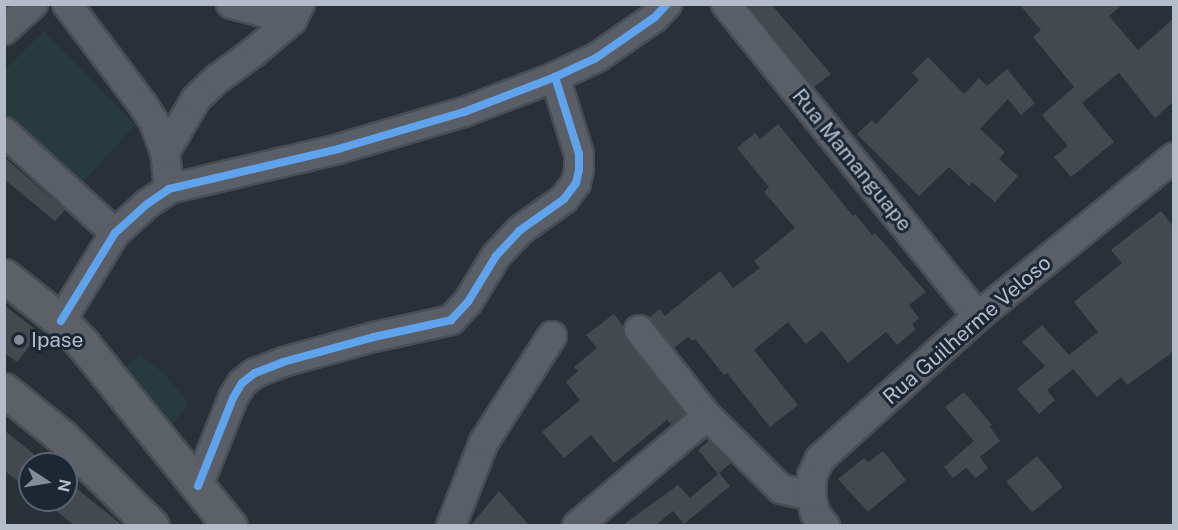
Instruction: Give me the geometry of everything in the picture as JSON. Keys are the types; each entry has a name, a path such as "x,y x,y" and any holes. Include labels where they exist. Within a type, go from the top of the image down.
{"main road":[{"path":"4,276 61,321 83,344 230,525"},
{"path":"4,390 61,436 152,525"}],"street":[{"path":"4,30 33,4"},
{"path":"68,4 154,123 165,152 169,189"},
{"path":"231,4 296,12"},
{"path":"61,321 116,233 147,204 169,189 338,149 464,112 555,77 596,58 655,17 667,4"},
{"name":"Rua Mamanguape","path":"726,4 978,316"},
{"path":"165,152 196,99 217,79 254,52 296,12"},
{"path":"198,486 233,398 242,383 255,373 283,362 374,337 451,320 468,302 496,256 519,231 564,199 576,183 579,154 555,77"},
{"path":"4,132 116,233"},
{"name":"Rua Guilherme Veloso","path":"811,496 812,476 820,459 978,316 1173,157"},
{"path":"639,330 708,416 781,489 811,496 815,513 825,525"},
{"path":"451,525 484,442 552,336"},
{"path":"577,525 708,416"}],"green space":[{"path":"44,31 135,125 76,190 5,126 5,70"},
{"path":"140,355 166,375 188,403 171,427 121,370"}],"building":[{"path":"748,4 771,4 831,74 814,87"},
{"path":"1019,4 1123,4 1109,16 1138,50 1173,19 1173,102 1155,118 1119,73 1082,103 1114,142 1071,177 1054,157 1068,146 1042,115 1074,87 1033,37 1041,30"},
{"path":"928,57 964,94 979,78 987,86 1007,69 1035,103 1021,115 1008,99 980,129 1005,152 999,159 1018,176 995,202 972,182 969,186 949,167 919,196 857,134 872,120 876,124 919,80 912,73"},
{"path":"778,124 853,216 855,214 872,235 875,233 926,292 909,305 919,318 912,324 916,329 897,345 886,332 848,363 822,331 806,344 788,322 754,350 798,405 770,427 727,373 724,375 695,339 692,341 688,337 674,348 649,318 660,309 665,316 720,271 733,288 760,268 754,261 795,228 764,192 769,187 737,148 755,133 760,139"},
{"path":"4,157 65,210 55,221 4,179"},
{"path":"1161,211 1173,226 1173,352 1127,385 1121,377 1097,397 1073,369 1047,390 1055,400 1039,414 1017,389 1045,366 1022,342 1042,325 1069,355 1098,332 1074,302 1122,263 1111,250"},
{"name":"Ipase","path":"4,305 40,333 17,362 4,353"},
{"path":"614,314 623,326 626,340 684,414 671,424 667,420 614,463 591,435 564,458 542,432 580,400 566,382 578,371 574,367 597,348 586,335"},
{"path":"964,392 992,425 990,427 1000,441 980,457 988,468 976,478 966,468 953,478 944,467 974,441 945,407"},
{"path":"4,430 31,452 18,452 18,481 4,470"},
{"path":"709,441 731,463 719,473 730,486 684,524 673,511 656,525 623,525 678,485 690,498 718,474 698,450"},
{"path":"883,451 906,480 868,512 838,479 864,458 868,462"},
{"path":"1037,456 1063,487 1032,512 1006,482"},
{"path":"78,490 122,525 74,525 57,512 78,512"},
{"path":"499,491 529,525 471,525"}],"cycle path":[{"path":"61,321 115,233 147,204 169,189 338,149 464,112 555,77 596,58 655,17 667,4"},
{"path":"198,486 233,398 242,383 255,373 283,362 374,337 451,320 468,302 496,256 519,231 564,199 576,183 579,154 555,77"}],"place":[{"name":"Ipase","path":"19,340"}]}
